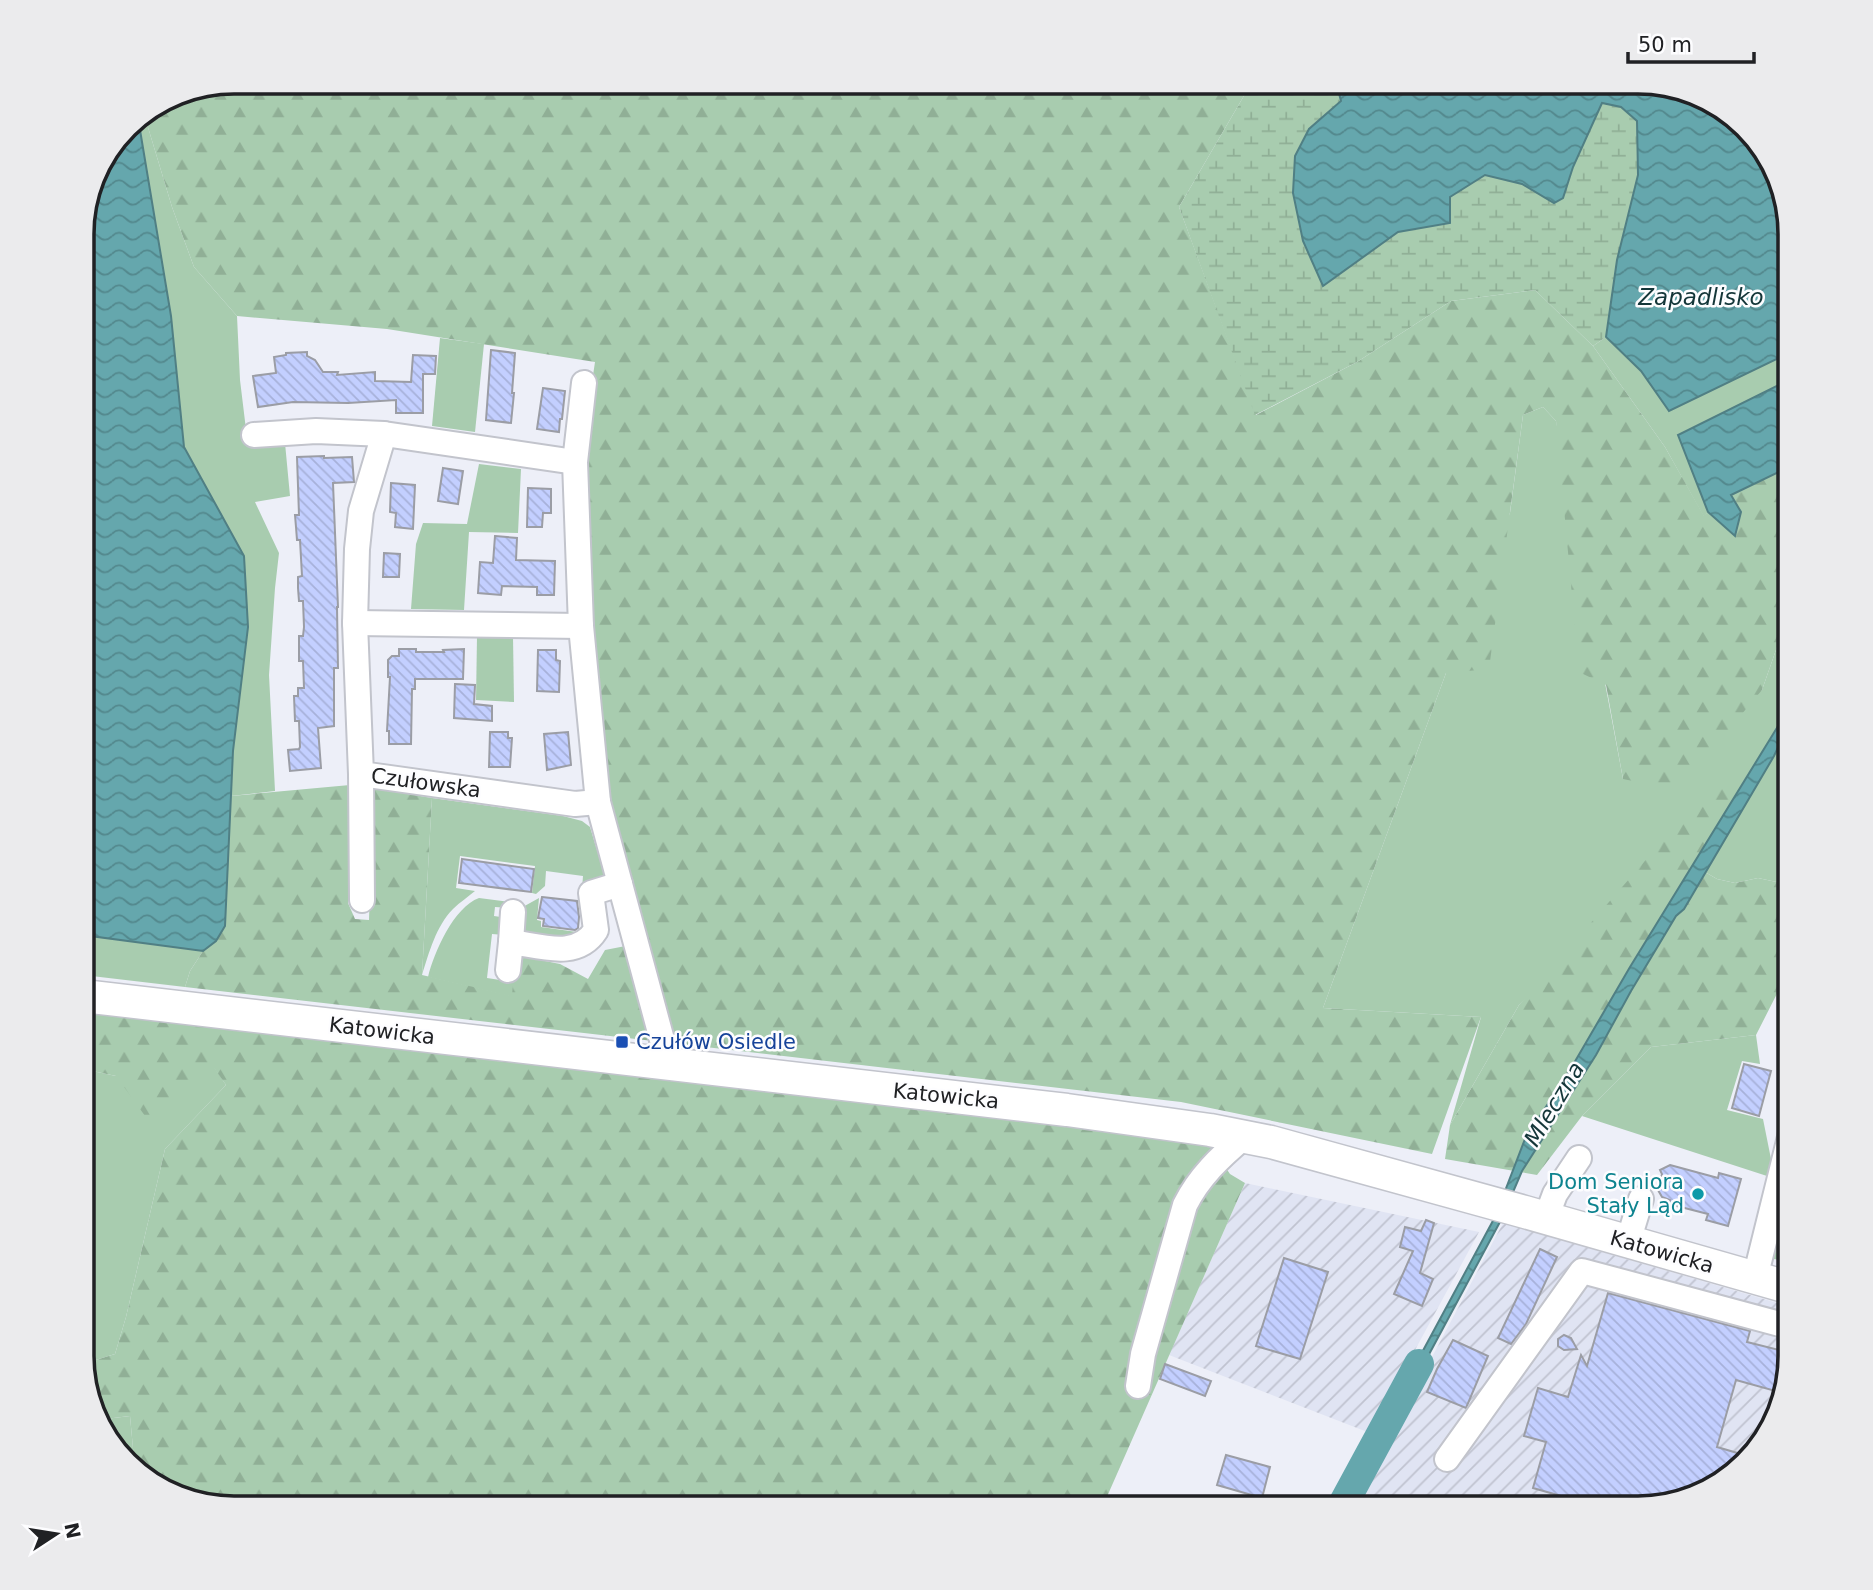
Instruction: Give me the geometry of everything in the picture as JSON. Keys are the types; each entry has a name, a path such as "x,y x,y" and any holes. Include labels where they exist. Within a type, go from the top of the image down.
{"main road":[{"name":"Katowicka","path":"95,997 1163,1122 1310,1152 1778,1284"}],"street":[{"path":"584,383 575,462 580,626 598,802 665,1051 666,1064"},
{"path":"254,435 316,431 384,434 575,462"},
{"name":"Czułowska","path":"384,434 361,511 356,549 355,623 361,774 575,804 598,802"},
{"path":"355,623 580,626"},
{"path":"361,774 362,900"},
{"path":"511,942 566,949 577,947 596,930 591,893 620,884"},
{"path":"508,970 513,912"},
{"path":"1138,1386 1143,1354 1185,1205 1192,1190 1212,1165 1244,1137"},
{"path":"1535,1215 1555,1194 1579,1158"},
{"path":"1755,1278 1778,1185"},
{"path":"1628,1242 1641,1199"},
{"path":"1447,1459 1582,1271 1778,1324"}],"shaded area":[{"path":"1245,1183 1479,1232 1370,1433 1169,1355"},
{"path":"1503,1223 1778,1303 1778,1365 1768,1409 1755,1433 1731,1461 1692,1485 1666,1493 1638,1496 1358,1496"}],"green space":[{"path":"1244,95 1179,207 1256,415 1357,362 1451,301 1535,290 1593,346 1665,447 1704,516 1708,512 1735,536 1730,496 1778,472 1778,645 1762,690 1678,790 1623,779 1606,685 1579,672 1556,421 1543,407 1523,415 1489,669 1446,673 1323,1008 1481,1017 1432,1154 1181,1102 185,987 190,971 203,951 216,941 225,926 231,796 350,785 354,874 348,903 355,919 369,920 373,788 432,798 422,975 512,996 514,969 520,956 560,964 588,979 605,950 641,943 608,804 587,624 586,422 595,362 387,329 237,316 194,267 172,207 147,125 181,105 216,96"},
{"path":"1244,95 1339,95 1341,101 1309,129 1295,156 1293,193 1323,286 1398,232 1450,223 1450,197 1485,175 1522,184 1554,203 1563,198 1573,167 1602,103 1621,107 1637,121 1638,175 1617,260 1606,337 1593,346 1535,290 1451,301 1357,362 1255,415 1179,207"},
{"path":"147,125 172,207 194,267 237,316 240,380 248,446 285,443 290,496 255,502 279,553 269,675 275,791 231,796 244,556 184,447 171,316 140,132"},
{"path":"1606,337 1641,371 1669,411 1778,358 1778,385 1678,435 1708,512 1704,517 1665,447 1593,346"},
{"path":"440,338 484,344 475,432 432,426"},
{"path":"1543,407 1556,421 1623,779 1762,690 1778,645 1778,882 1758,878 1735,883 1717,879 1705,872 1749,798 1739,793 1519,1005 1450,1125 1481,1017 1323,1008 1446,673 1510,513 1523,415"},
{"path":"479,464 521,469 518,533 469,532 464,610 411,609 416,544 423,523 467,524"},
{"path":"513,636 514,702 476,700 477,637"},
{"path":"1713,783 1739,793 1689,873 1705,872 1717,879 1735,883 1758,878 1778,882 1778,992 1756,1035 1651,1047 1582,1116 1537,1175 1445,1159 1450,1125 1519,1005"},
{"path":"432,798 582,821 590,827 606,880 582,889 583,876 546,871 545,886 536,894 532,893 535,866 460,856 456,888 475,891 453,909 442,923 422,975"},
{"path":"479,898 510,902 512,908 495,907 494,916 507,918 505,935 492,934 487,978 513,982 513,997 428,977 440,943 453,920"},
{"path":"539,898 537,920 541,921 541,927 584,933 581,938 523,935 521,908"},
{"path":"95,937 203,951 190,971 185,987 95,976"},
{"path":"95,1010 1209,1143 1230,1174 1245,1183 1107,1496 235,1496 207,1493 181,1485 142,1461 133,1451 130,1416 110,1418 105,1409 95,1365 95,1360 115,1354 165,1149 226,1085 214,1068 148,1120 116,1076 95,1072"},
{"path":"1756,1035 1760,1064 1742,1061 1727,1110 1763,1119 1772,1164 1767,1176 1582,1116 1651,1047"},
{"path":"214,1067 226,1085 165,1149 115,1354 95,1360 95,1072 116,1076"},
{"path":"1778,1207 1778,1260 1765,1258"},
{"path":"130,1416 133,1451 123,1441 110,1418"}],"water":[{"name":"Zapadlisko","path":"1339,95 1638,95 1675,99 1708,113 1744,142 1760,165 1774,198 1778,225 1778,358 1669,411 1641,371 1606,337 1617,260 1638,175 1637,121 1621,107 1602,103 1573,167 1563,198 1554,203 1522,184 1485,175 1450,197 1450,223 1398,232 1323,286 1303,241 1293,193 1295,156 1309,129 1341,101"},
{"path":"140,132 171,316 184,447 244,556 248,627 233,751 225,926 216,941 203,951 95,937 95,225 105,181 118,157"},
{"path":"1778,385 1778,472 1731,495 1741,512 1735,536 1708,512 1678,435"},
{"path":"1778,726 1778,747 1774,756 1684,909 1676,916 1631,991 1596,1055 1522,1171 1501,1220 1404,1401 1398,1397 1495,1217 1525,1139 1570,1070"}],"building":[{"path":"491,350 515,353 511,423 486,420"},
{"path":"307,352 307,356 315,360 323,372 338,372 337,375 375,372 375,381 411,382 413,355 436,356 435,374 423,374 423,413 396,413 396,400 293,402 258,407 253,376 276,373 274,357 286,353"},
{"path":"543,388 565,391 559,432 537,429"},
{"path":"297,457 352,457 354,482 333,483 338,607 334,726 318,728 321,768 290,771 288,750 300,747 294,696 298,696 298,688 304,688 303,661 299,661 299,636 303,636 304,627 303,601 299,601 298,588 298,577 302,576 300,540 297,540 295,515 299,515"},
{"path":"443,468 463,471 458,504 438,501"},
{"path":"391,483 415,485 413,529 395,527 396,513 390,512"},
{"path":"528,488 551,489 551,513 543,513 542,527 527,527"},
{"path":"495,536 517,538 516,560 555,561 554,595 537,595 537,587 502,586 501,595 478,593 480,562 493,563"},
{"path":"384,553 400,554 399,577 383,577"},
{"path":"399,649 444,652 443,650 464,649 463,679 415,679 415,689 412,689 411,744 389,744 387,731 390,677 388,660 392,656 399,656"},
{"path":"538,650 556,650 556,660 560,661 559,692 537,691"},
{"path":"455,684 475,685 474,704 492,706 492,721 454,718"},
{"path":"490,732 508,732 508,738 512,738 510,767 489,767"},
{"path":"568,732 571,765 547,770 544,734"},
{"path":"462,859 534,869 531,892 459,883"},
{"path":"542,897 577,901 578,928 575,930 543,926 544,919 538,918"},
{"path":"1744,1064 1771,1071 1759,1116 1732,1108"},
{"name":"Dom Seniora Stały Ląd","path":"1670,1165 1718,1178 1719,1173 1741,1179 1728,1226 1706,1220 1708,1214 1669,1204 1670,1200 1662,1197 1658,1190 1662,1174 1660,1170"},
{"path":"1426,1220 1434,1223 1420,1273 1433,1279 1422,1306 1394,1294 1413,1251 1400,1247 1405,1227 1421,1231"},
{"path":"1540,1249 1557,1257 1526,1324 1511,1344 1498,1338"},
{"path":"1284,1258 1328,1272 1300,1359 1256,1346"},
{"path":"1608,1293 1750,1331 1747,1342 1778,1350 1774,1391 1736,1380 1717,1447 1739,1453 1716,1472 1692,1485 1666,1493 1638,1496 1561,1496 1533,1488 1546,1442 1524,1436 1538,1388 1568,1397 1581,1355 1587,1366"},
{"path":"1564,1335 1571,1338 1577,1349 1564,1350 1558,1346 1558,1339"},
{"path":"1453,1340 1488,1356 1466,1408 1427,1392"},
{"path":"1165,1364 1211,1381 1205,1396 1160,1379"},
{"path":"1226,1455 1270,1467 1263,1496 1217,1485"}],"waterway":[{"name":"Mleczna","path":"1348,1496 1419,1364"}],"place":[{"name":"Czułów Osiedle","path":"622,1042"},
{"name":"Dom Seniora Stały Ląd","path":"1698,1194"}]}
